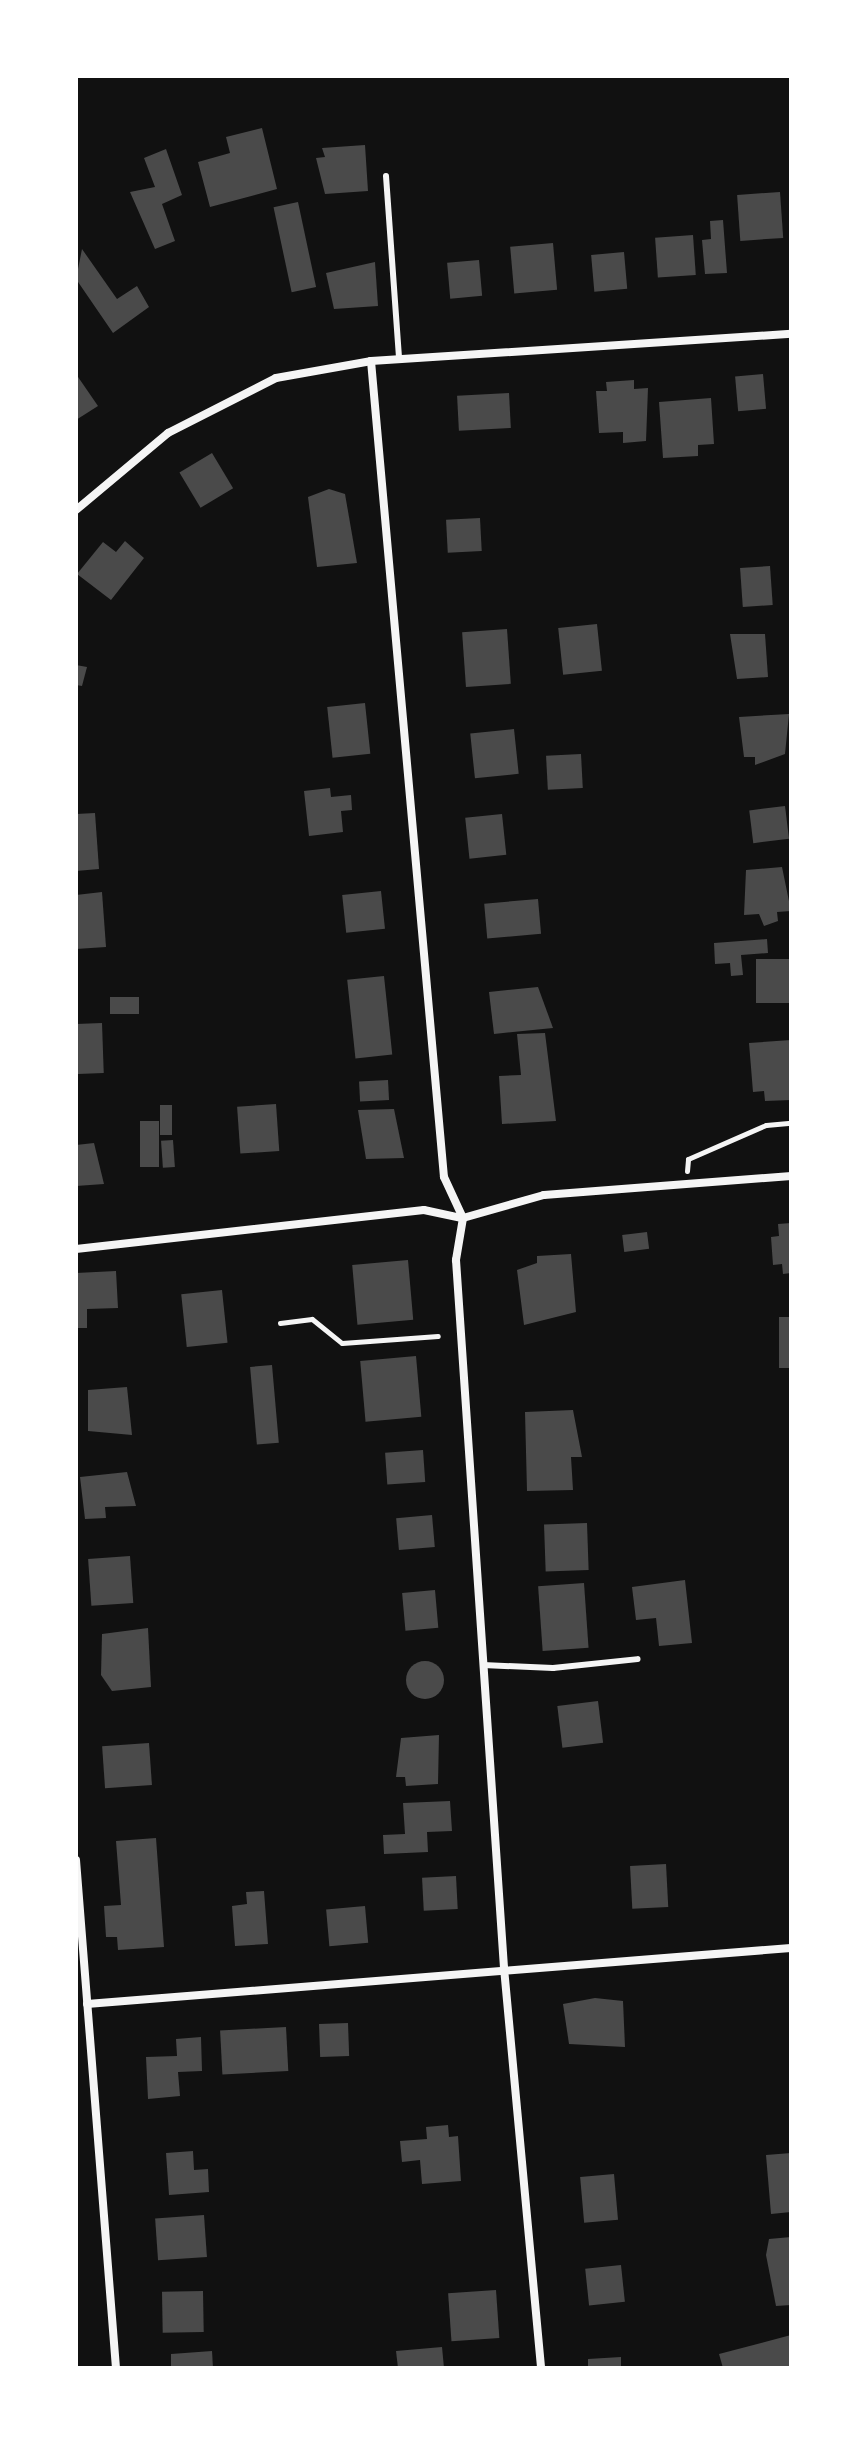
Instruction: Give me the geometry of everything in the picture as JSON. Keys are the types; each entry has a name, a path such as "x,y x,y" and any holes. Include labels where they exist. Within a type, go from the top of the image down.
{"street":[{"path":"76,510 168,433 233,396 276,378 371,361 791,334"},
{"path":"371,361 444,1177 463,1218 456,1260 483,1665 504,1968 541,2368"},
{"path":"76,1249 424,1210 463,1218 544,1195 791,1176"},
{"path":"76,1860 116,2368"},
{"path":"87,2004 504,1968 791,1948"}],"lane":[{"path":"386,176 399,359"},
{"path":"483,1665 553,1668 638,1659"}],"path":[{"path":"687,1185 688,1159 766,1125 791,1123"},
{"path":"280,1323 312,1319 342,1343 438,1336"}],"building":[{"path":"262,128 277,189 210,207 198,162 230,153 226,137"},
{"path":"365,145 368,191 325,194 316,158 325,157 322,148"},
{"path":"166,149 182,195 162,204 175,241 155,249 130,192 155,187 144,158"},
{"path":"780,192 783,238 740,241 737,195"},
{"path":"298,202 316,287 292,292 274,207"},
{"path":"723,220 727,273 705,274 702,240 711,239 710,221"},
{"path":"693,235 696,275 658,278 655,238"},
{"path":"553,243 557,290 514,294 510,247"},
{"path":"82,249 117,299 137,286 149,307 113,333 76,279"},
{"path":"624,252 627,289 594,292 591,255"},
{"path":"479,260 482,296 450,299 447,263"},
{"path":"375,262 378,306 334,309 326,273"},
{"path":"76,374 98,406 76,420"},
{"path":"763,374 766,409 738,411 735,376"},
{"path":"634,380 634,389 648,388 646,441 623,443 623,432 599,433 596,391 607,391 606,382"},
{"path":"509,393 511,428 459,431 457,396"},
{"path":"711,398 714,444 698,445 698,456 663,458 659,402"},
{"path":"212,453 233,488 201,508 179,473"},
{"path":"329,489 345,494 357,563 317,567 308,497"},
{"path":"480,518 482,551 448,553 446,520"},
{"path":"125,541 144,558 111,600 77,574 103,542 116,552"},
{"path":"770,566 773,605 743,607 740,568"},
{"path":"597,624 602,671 563,675 558,628"},
{"path":"507,629 511,684 466,687 462,632"},
{"path":"730,634 765,634 768,677 737,679"},
{"path":"76,665 87,667 82,686 76,685"},
{"path":"365,703 370,754 333,758 327,707"},
{"path":"789,714 785,754 755,765 755,757 744,757 739,717"},
{"path":"514,729 519,774 475,778 470,734"},
{"path":"581,754 583,788 548,790 546,756"},
{"path":"330,788 331,797 351,795 352,810 341,811 343,832 309,836 304,791"},
{"path":"785,806 789,839 753,843 749,810"},
{"path":"95,813 99,869 76,871 76,814"},
{"path":"502,814 506,855 469,859 465,818"},
{"path":"782,867 791,911 777,912 778,921 764,926 759,914 744,915 746,870"},
{"path":"381,891 385,929 346,933 342,895"},
{"path":"102,892 106,947 76,949 76,895"},
{"path":"538,899 541,934 487,939 484,904"},
{"path":"767,939 768,953 741,955 743,975 731,976 730,963 715,964 714,943"},
{"path":"756,959 791,959 791,1003 756,1003"},
{"path":"384,976 392,1055 355,1058 347,980"},
{"path":"538,987 553,1028 494,1034 489,992"},
{"path":"110,997 139,997 139,1014 110,1014"},
{"path":"102,1023 104,1073 78,1074 76,1024"},
{"path":"545,1033 556,1121 502,1124 499,1076 521,1075 517,1034"},
{"path":"791,1040 791,1100 765,1101 764,1091 753,1092 749,1043"},
{"path":"388,1080 389,1100 360,1101 359,1082"},
{"path":"276,1104 279,1151 240,1154 237,1107"},
{"path":"160,1105 172,1105 172,1135 160,1135"},
{"path":"394,1109 404,1158 366,1159 358,1110"},
{"path":"140,1121 159,1121 159,1167 140,1167"},
{"path":"173,1140 175,1167 163,1168 161,1141"},
{"path":"94,1143 104,1184 76,1186 76,1145"},
{"path":"791,1223 791,1273 783,1274 782,1264 773,1265 771,1237 779,1236 778,1224"},
{"path":"647,1232 649,1249 624,1252 622,1235"},
{"path":"571,1254 576,1312 524,1325 517,1270 537,1263 537,1256"},
{"path":"408,1260 413,1320 357,1325 352,1265"},
{"path":"116,1271 118,1308 87,1309 87,1328 76,1328 76,1273"},
{"path":"222,1290 228,1343 187,1347 181,1294"},
{"path":"779,1317 791,1317 791,1368 779,1368"},
{"path":"416,1356 421,1417 366,1422 360,1361"},
{"path":"272,1365 279,1443 257,1445 250,1367"},
{"path":"127,1387 132,1435 88,1431 88,1390"},
{"path":"573,1410 582,1457 571,1457 573,1490 527,1491 525,1412"},
{"path":"423,1450 425,1482 387,1485 385,1453"},
{"path":"127,1472 136,1506 105,1507 106,1518 85,1519 80,1477"},
{"path":"432,1515 435,1547 399,1550 396,1518"},
{"path":"587,1523 589,1570 546,1571 544,1525"},
{"path":"130,1556 133,1603 91,1606 88,1559"},
{"path":"685,1580 692,1643 659,1646 656,1618 636,1620 632,1587"},
{"path":"584,1583 589,1648 543,1651 538,1586"},
{"path":"435,1590 438,1628 405,1631 402,1593"},
{"path":"148,1628 151,1687 112,1691 101,1675 102,1634"},
{"path":"425,1661 438,1667 444,1680 438,1693 425,1699 412,1693 406,1680 412,1667"},
{"path":"598,1701 603,1743 562,1748 557,1706"},
{"path":"439,1735 438,1784 406,1786 405,1777 396,1777 401,1738"},
{"path":"149,1743 152,1785 105,1788 102,1746"},
{"path":"450,1801 452,1831 427,1832 428,1852 384,1854 383,1835 405,1834 403,1803"},
{"path":"156,1838 164,1947 118,1950 117,1937 106,1937 104,1906 121,1905 116,1841"},
{"path":"666,1864 668,1907 632,1909 630,1866"},
{"path":"456,1876 458,1909 424,1911 422,1878"},
{"path":"264,1891 268,1944 235,1946 232,1906 247,1904 246,1892"},
{"path":"365,1906 368,1943 329,1946 326,1909"},
{"path":"595,1998 623,2001 625,2047 569,2044 563,2004"},
{"path":"348,2023 349,2056 320,2057 319,2024"},
{"path":"286,2027 288,2071 222,2074 220,2030"},
{"path":"201,2037 202,2071 178,2072 180,2096 148,2099 146,2057 177,2056 176,2039"},
{"path":"448,2125 449,2137 458,2136 461,2181 422,2184 420,2160 402,2162 400,2141 427,2139 426,2127"},
{"path":"193,2151 194,2170 208,2169 209,2192 169,2195 166,2153"},
{"path":"791,2153 791,2212 771,2214 766,2155"},
{"path":"614,2174 618,2220 584,2223 580,2177"},
{"path":"204,2215 207,2257 158,2260 155,2218"},
{"path":"791,2237 791,2305 776,2306 766,2255 769,2239"},
{"path":"621,2265 625,2302 589,2306 585,2269"},
{"path":"496,2290 499,2338 451,2341 448,2293"},
{"path":"203,2291 204,2332 163,2333 162,2292"},
{"path":"791,2335 791,2368 723,2368 719,2354"},
{"path":"442,2347 444,2368 398,2368 396,2351"},
{"path":"212,2351 213,2368 171,2368 171,2354"},
{"path":"621,2357 621,2368 588,2368 588,2359"}]}
